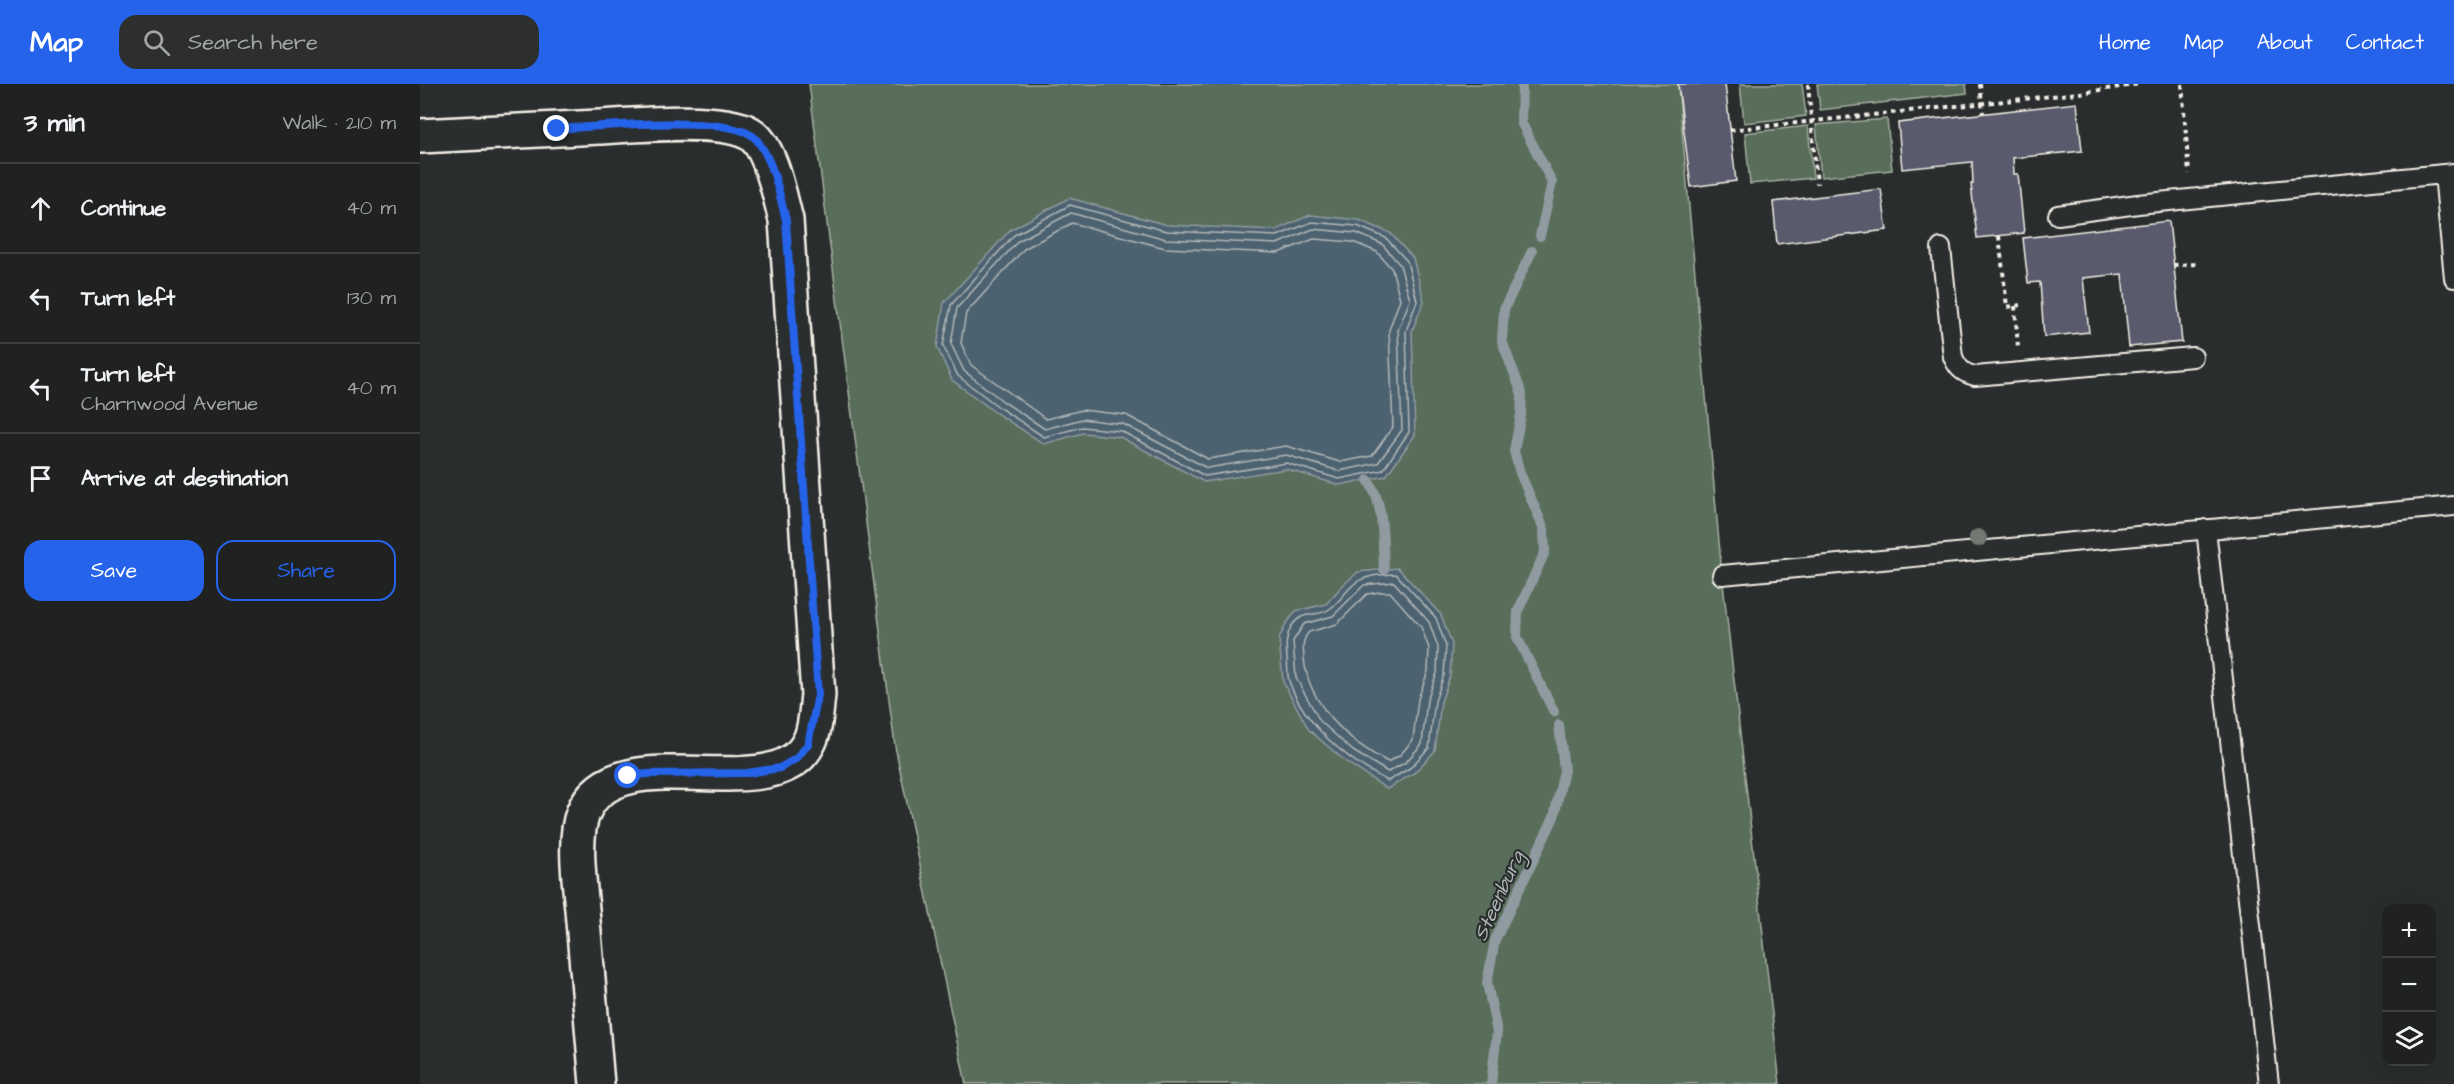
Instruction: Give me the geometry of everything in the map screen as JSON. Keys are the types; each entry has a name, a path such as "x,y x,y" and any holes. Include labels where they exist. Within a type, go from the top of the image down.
{"street":[{"path":"420,136 659,124 709,125 748,132 755,138 768,159 786,220 818,695 814,721 808,744 797,758 780,768 747,773 628,776 594,794 583,813 579,835 579,876 597,1084"}],"lane":[{"path":"2058,215 2191,199 2449,174 2454,278"},
{"path":"1941,248 1953,357 1957,367 1962,371 1975,376 2193,357"},
{"path":"1722,575 2454,506"},
{"path":"2206,529 2269,1084"}],"path":[{"path":"1808,84 1817,184"},
{"path":"1980,84 1983,113"},
{"path":"1730,130 2080,93 2140,84"},
{"path":"2182,84 2191,199"},
{"path":"1999,236 2007,307 2021,305"},
{"path":"2174,265 2200,264"},
{"path":"2015,306 2020,373"}],"green space":[{"path":"809,84 1678,84 1722,575 1780,1084 966,1084 895,746"},
{"path":"1740,84 1802,84 1806,116 1744,123"},
{"path":"1817,84 1966,84 1967,93 1820,110"},
{"path":"1887,119 1892,170 1821,177 1816,125"},
{"path":"1808,126 1813,178 1750,184 1745,133"}],"water":[{"path":"1069,198 1167,225 1276,230 1310,215 1359,220 1390,233 1413,258 1424,301 1412,331 1415,435 1386,476 1339,485 1286,469 1204,482 1120,437 1083,433 1044,444 996,413 952,380 937,347 944,303 1010,230"},
{"path":"1398,568 1441,615 1452,644 1450,676 1441,702 1435,751 1414,773 1387,789 1345,761 1309,730 1283,682 1279,639 1286,624 1296,611 1326,604 1358,572"}],"building":[{"path":"1678,84 1725,84 1736,181 1691,187"},
{"path":"2077,103 2082,151 2013,158 2014,174 2018,174 2024,233 1977,238 1971,184 1973,184 1972,162 1902,169 1898,123"},
{"path":"1881,189 1887,230 1777,244 1773,202"},
{"path":"2169,221 2182,342 2129,347 2122,274 2083,278 2089,332 2044,337 2040,282 2028,283 2023,238"}],"waterway":[{"name":"Steenburg","path":"1522,84 1521,122 1552,182 1540,236"},
{"name":"Steenburg","path":"1532,251 1504,309 1502,341 1522,394 1521,415 1514,451 1520,473 1544,529 1545,552 1518,611 1517,637 1554,712"},
{"path":"1368,480 1380,511 1384,569"},
{"name":"Steenburg","path":"1491,1084 1497,1032 1487,983 1495,940 1554,817 1564,770 1559,725"}],"route":[{"path":"557,129 683,124 709,125 748,132 755,138 768,159 786,220 818,695 808,744 797,758 780,768 747,773 628,776"}]}
